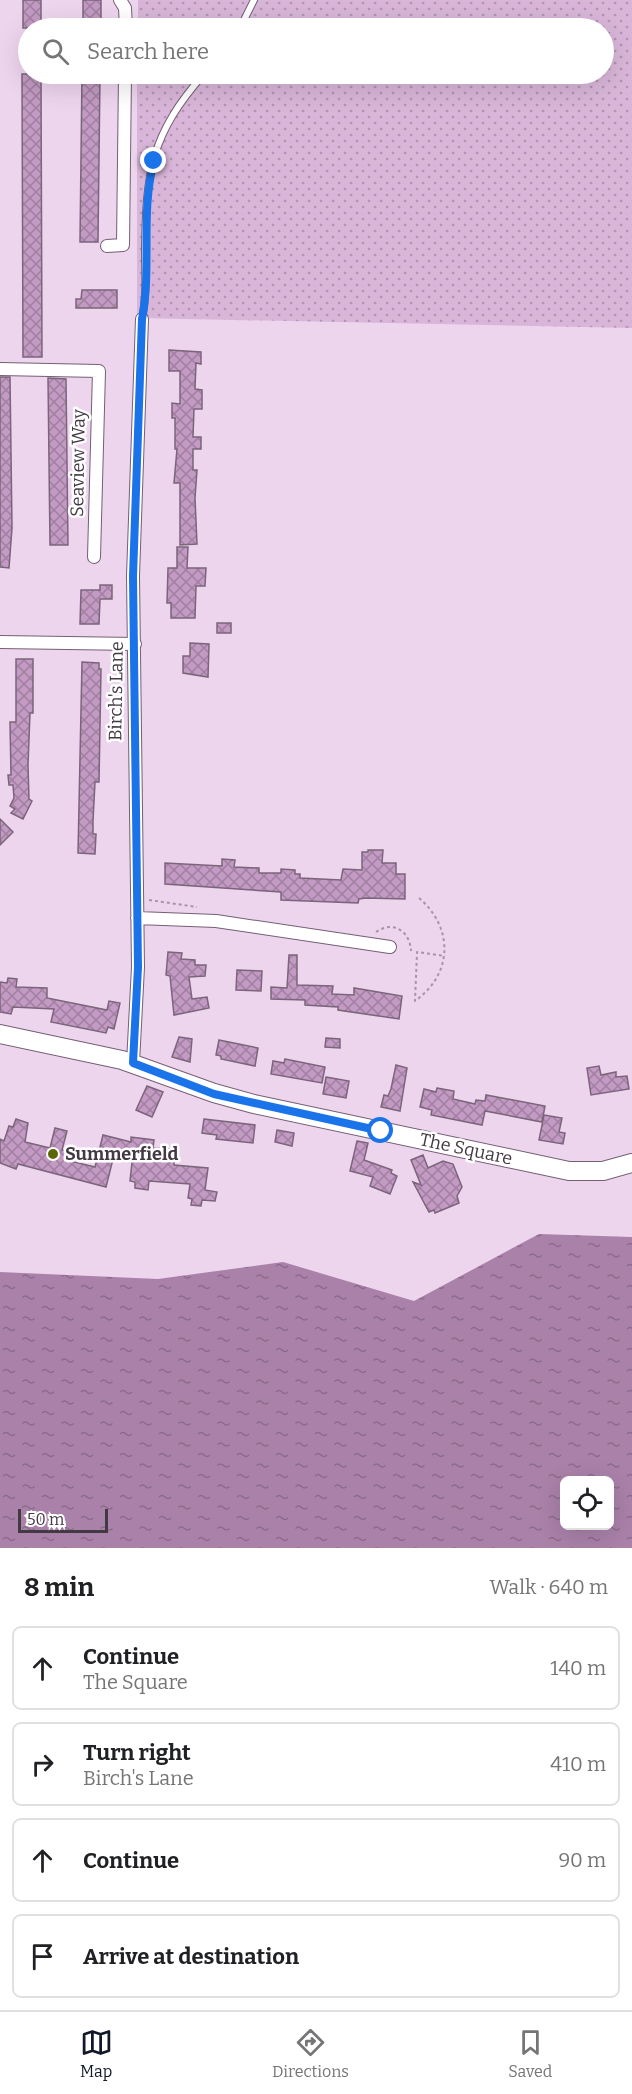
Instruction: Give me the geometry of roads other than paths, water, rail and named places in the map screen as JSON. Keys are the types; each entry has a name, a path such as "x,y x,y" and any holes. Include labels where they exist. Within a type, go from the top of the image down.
{"main road":[{"name":"The Square","path":"0,1034 133,1063 214,1094 254,1104 548,1167 569,1171 603,1171 632,1163"}],"street":[{"path":"120,0 125,8 126,18"},
{"path":"107,246 123,245 125,84"},
{"name":"Birch's Lane","path":"133,1063 138,977 133,755 135,644 133,576 142,319"},
{"name":"Seaview Way","path":"0,369 99,371 94,557"},
{"path":"0,642 135,644"},
{"path":"137,918 216,921 390,947"}],"lane":[{"path":"245,18 254,0"},
{"path":"142,319 146,298 145,236 151,170 159,138 174,112 196,84"}],"water":[{"path":"539,1234 632,1237 632,1548 0,1548 0,1272 158,1279 283,1262 414,1301"}],"place":[{"name":"Summerfield","path":"53,1154"}]}
